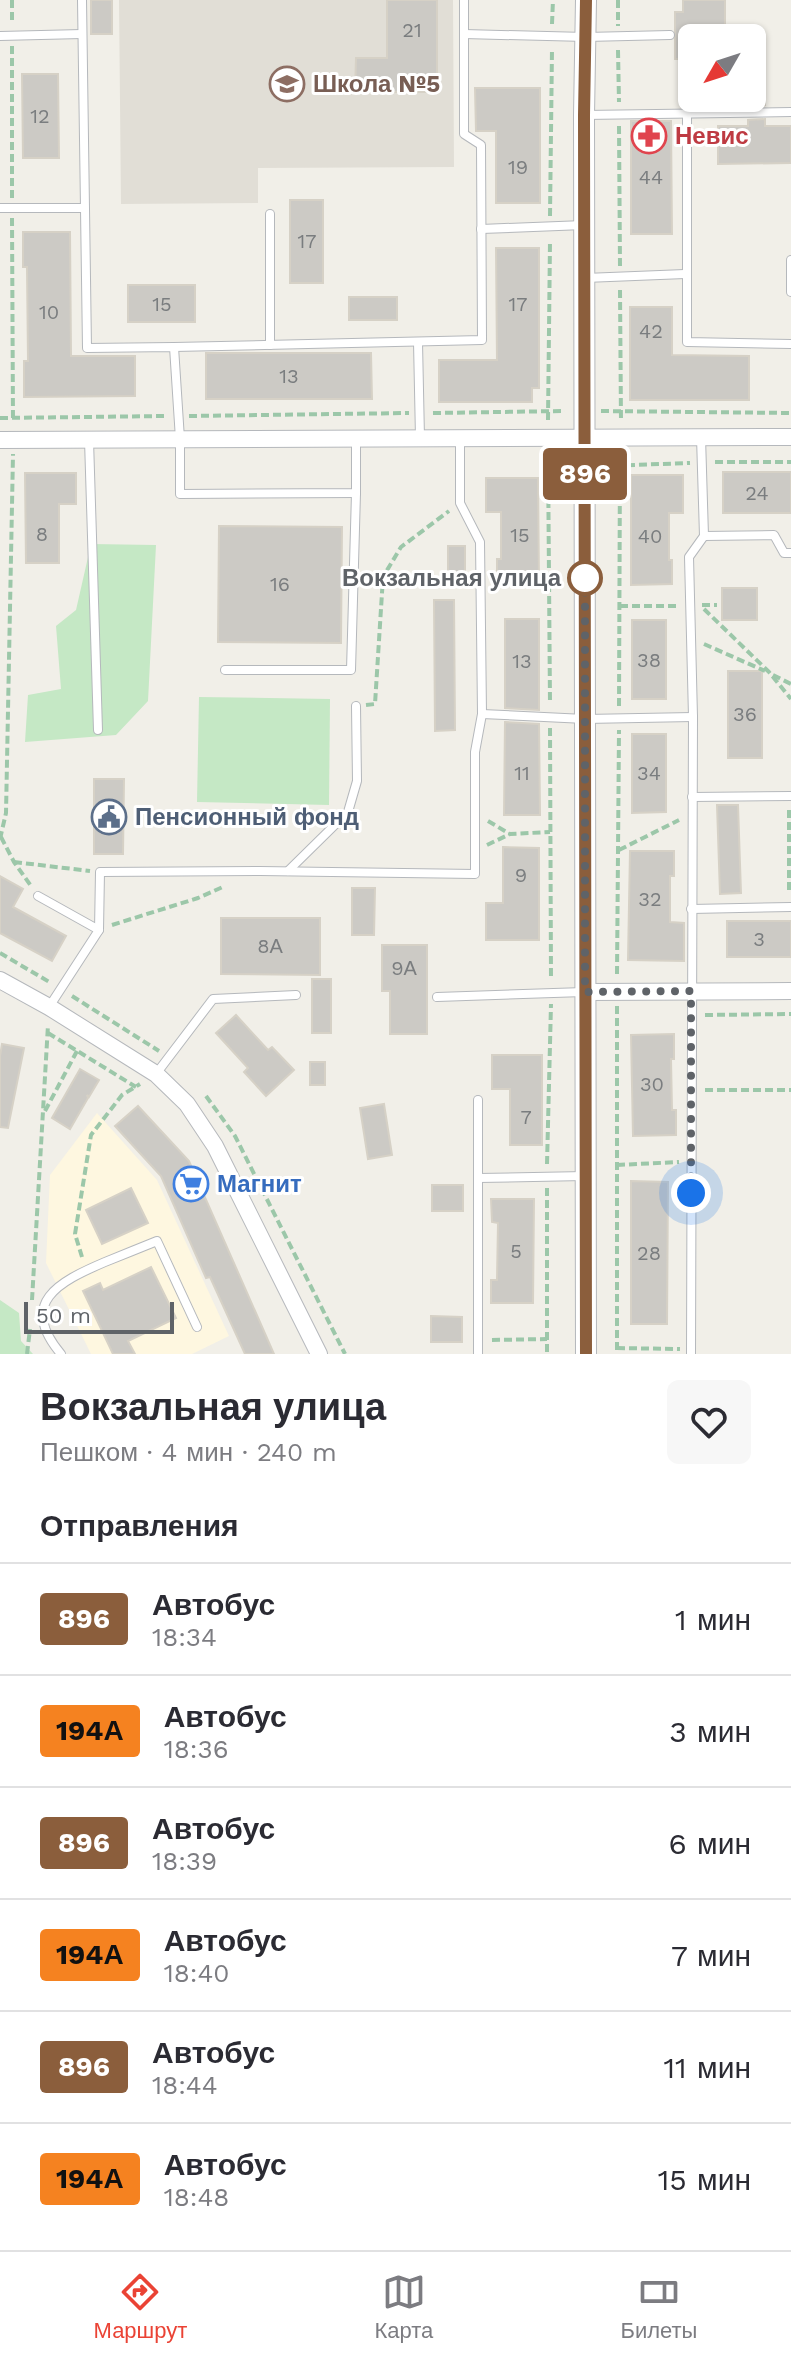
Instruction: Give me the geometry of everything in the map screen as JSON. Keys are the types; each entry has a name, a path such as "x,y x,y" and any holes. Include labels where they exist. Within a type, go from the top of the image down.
{"street":[{"path":"586,0 586,1354"},
{"path":"7,440 791,437"},
{"path":"0,980 156,1074 187,1104 215,1146 319,1354"},
{"path":"585,992 791,991"}],"lane":[{"path":"82,0 87,348 482,340 481,145 464,134 464,0"},
{"path":"0,36 82,34"},
{"path":"464,34 586,37 670,35"},
{"path":"584,115 791,112"},
{"path":"687,114 687,342 791,344"},
{"path":"0,208 84,208"},
{"path":"270,214 270,345"},
{"path":"481,229 584,225"},
{"path":"791,260 791,292"},
{"path":"585,278 685,274"},
{"path":"418,342 420,438"},
{"path":"174,347 180,494 356,493"},
{"path":"691,1351 693,717 689,557 704,536 701,436"},
{"path":"49,1007 99,930 100,872 475,874 475,752 482,714 480,542 460,503 460,437"},
{"path":"225,670 351,670 356,438"},
{"path":"89,440 98,730"},
{"path":"704,536 774,535 784,553 791,553"},
{"path":"288,871 348,812 357,781 356,706"},
{"path":"482,714 585,719 693,717"},
{"path":"692,797 790,796"},
{"path":"38,896 99,930"},
{"path":"691,909 790,907"},
{"path":"437,997 585,992"},
{"path":"156,1074 213,999 296,995"},
{"path":"478,1100 478,1354"},
{"path":"478,1178 586,1176"},
{"path":"61,1354 48,1338 42,1320 45,1302 57,1286 86,1270 157,1241 197,1327"}],"path":[{"path":"12,0 14,419 7,440 3,812 0,838 38,896"},
{"path":"547,1354 551,993 547,437 553,0"},
{"path":"618,0 621,411 617,1351 691,1351"},
{"path":"0,418 548,411 791,413"},
{"path":"549,469 702,462 791,462"},
{"path":"356,706 375,704 383,577 401,547 460,503"},
{"path":"717,605 700,605 769,672 791,699"},
{"path":"620,606 689,606"},
{"path":"690,638 791,684"},
{"path":"790,796 790,907"},
{"path":"475,813 510,834"},
{"path":"618,850 692,813"},
{"path":"475,851 510,834 550,832"},
{"path":"14,862 100,872"},
{"path":"99,930 198,898 260,871"},
{"path":"31,1306 49,1007"},
{"path":"691,1015 791,1014"},
{"path":"48,1033 136,1087"},
{"path":"44,1113 77,1051"},
{"path":"86,1270 75,1234 91,1135 122,1095 156,1074"},
{"path":"691,1089 791,1090"},
{"path":"617,1165 691,1162"},
{"path":"27,1354 31,1320"},
{"path":"478,1340 547,1339"}],"shaded area":[{"name":"Школа №5","path":"119,0 453,0 454,167 258,168 258,203 121,204"},
{"path":"97,1113 157,1180 229,1336 192,1354 91,1354 46,1263 50,1175"}],"green space":[{"path":"91,544 156,545 148,701 116,735 25,742 28,695 61,689 56,626 76,610"},
{"path":"199,697 330,699 329,805 197,802"},
{"path":"0,1300 19,1313 21,1341 33,1354 0,1354"}],"building":[{"path":"91,0 112,0 112,34 91,34"},
{"path":"387,0 437,0 437,92 355,92 356,58 387,58"},
{"path":"683,0 725,0 725,24 678,24 678,59 675,59 675,12 683,12"},
{"path":"22,74 58,74 59,158 23,158"},
{"path":"475,88 540,88 540,203 496,203 496,131 476,131"},
{"path":"765,119 765,126 791,126 791,163 718,164 718,126 748,126 748,120"},
{"path":"631,121 671,121 672,234 631,234"},
{"path":"290,200 323,200 323,283 290,283"},
{"path":"23,232 70,232 71,356 135,356 135,396 24,397 24,361 28,361 27,267 23,267"},
{"path":"496,248 539,248 539,388 532,388 532,402 439,402 439,360 497,360"},
{"path":"128,285 195,285 195,322 128,322"},
{"path":"349,297 397,297 397,320 349,320"},
{"path":"630,307 672,307 672,355 749,356 749,400 630,400"},
{"path":"206,353 371,353 372,399 206,399"},
{"path":"723,472 791,472 791,513 723,513"},
{"path":"25,473 76,473 76,504 59,504 59,563 26,563"},
{"path":"631,475 683,475 683,513 669,513 672,584 631,585"},
{"path":"486,478 538,478 539,584 497,584 497,559 501,559 501,512 486,512"},
{"path":"219,526 342,527 341,643 218,642"},
{"path":"448,546 465,546 465,580 448,580"},
{"path":"722,588 757,588 757,620 722,620"},
{"path":"434,600 454,600 455,730 435,731"},
{"path":"505,619 539,619 539,710 505,708"},
{"path":"632,620 666,620 666,699 632,699"},
{"path":"728,671 762,671 762,758 728,758"},
{"path":"505,722 539,724 540,815 504,815"},
{"path":"632,734 666,734 666,812 632,813"},
{"name":"Пенсионный фонд","path":"94,779 124,779 123,854 94,854"},
{"path":"717,805 738,805 741,893 720,894"},
{"path":"503,847 539,848 539,940 486,940 486,903 503,903"},
{"path":"630,851 674,851 674,876 670,876 670,922 684,923 684,961 628,960"},
{"path":"0,876 23,889 13,907 66,936 52,961 0,933"},
{"path":"352,888 375,888 374,935 352,935"},
{"path":"221,918 320,918 320,975 221,974"},
{"path":"727,921 791,921 791,957 727,957"},
{"path":"382,945 427,945 427,1034 390,1034 390,991 382,991"},
{"path":"312,979 331,979 331,1033 312,1033"},
{"path":"236,1015 268,1050 272,1047 294,1070 266,1096 244,1072 248,1068 216,1033"},
{"path":"674,1034 672,1110 676,1110 676,1135 633,1136 631,1035"},
{"path":"2,1044 24,1048 8,1128 0,1127"},
{"path":"492,1055 542,1055 542,1145 510,1145 510,1089 492,1089"},
{"path":"310,1062 325,1062 325,1085 310,1085"},
{"path":"80,1069 99,1080 89,1097 87,1095 70,1129 52,1118"},
{"path":"384,1104 392,1155 368,1159 360,1108"},
{"path":"138,1106 189,1161 274,1354 245,1354 210,1277 206,1278 161,1176 115,1126"},
{"path":"631,1181 668,1182 667,1324 631,1324"},
{"path":"432,1185 463,1185 463,1211 432,1211"},
{"path":"131,1188 148,1223 102,1244 86,1210"},
{"path":"491,1199 534,1199 533,1303 491,1303 491,1280 497,1280 498,1223 492,1222"},
{"path":"151,1267 176,1318 128,1341 135,1354 113,1354 83,1291 100,1283 103,1290"},
{"path":"431,1316 462,1317 462,1342 431,1342"}],"bus line":[{"name":"896","path":"586,0 586,1354"}],"place":[{"name":"Школа №5","path":"287,84"},
{"name":"Невис","path":"649,136"},
{"name":"Вокзальная улица","path":"585,578"},
{"name":"Пенсионный фонд","path":"109,817"},
{"name":"Магнит","path":"191,1184"}],"route":[{"path":"585,578 585,992 691,991 691,1193"}]}
